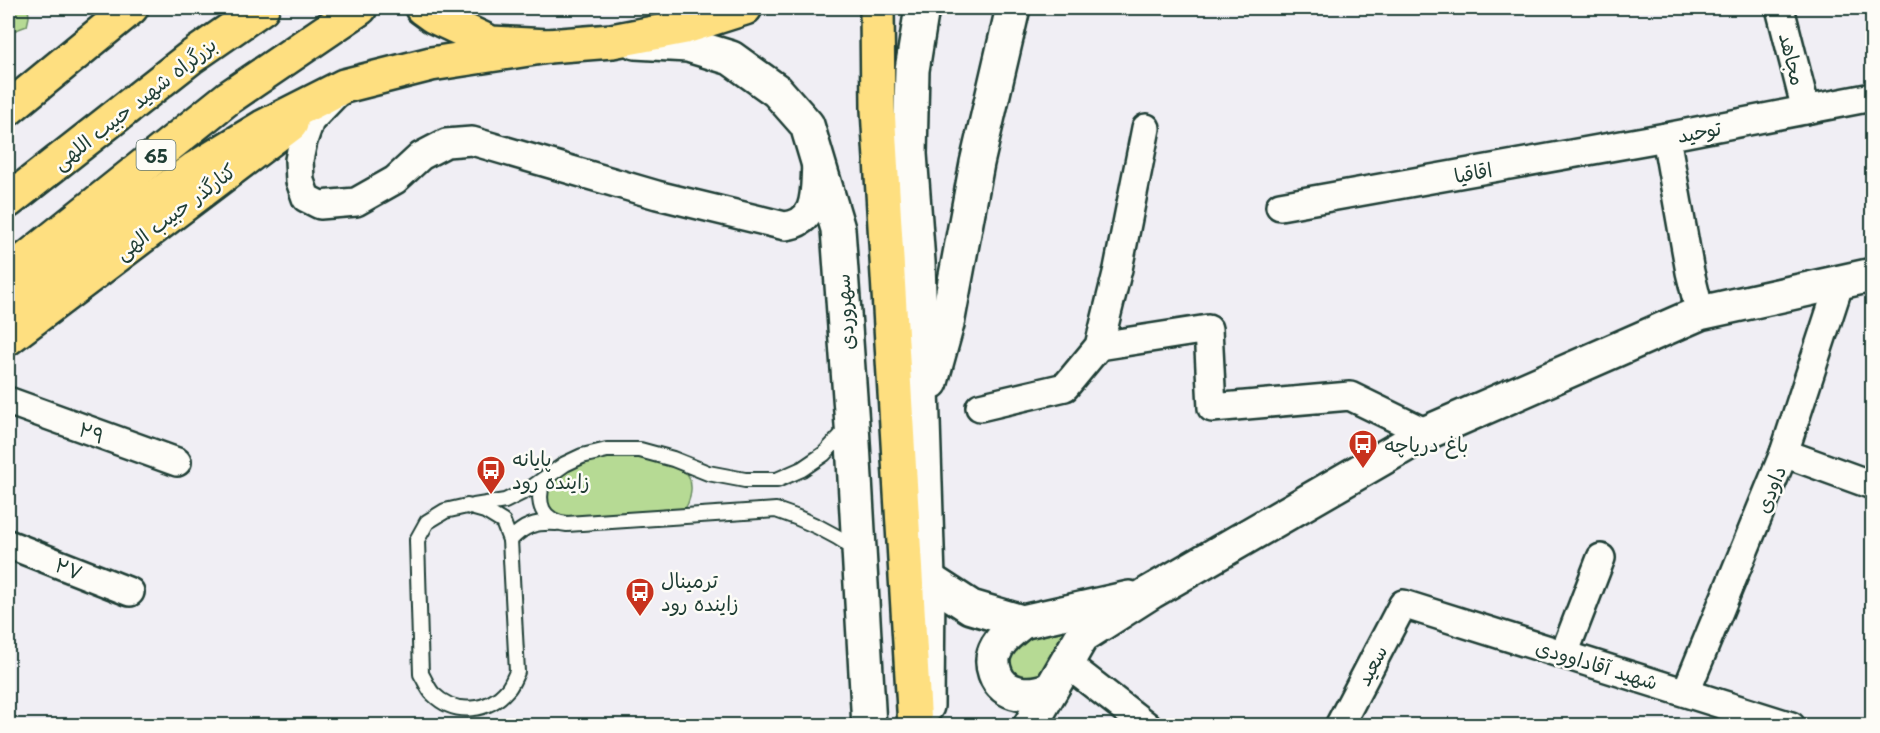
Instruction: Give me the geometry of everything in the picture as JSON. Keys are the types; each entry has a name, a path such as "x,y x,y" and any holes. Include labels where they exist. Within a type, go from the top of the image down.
{"main road":[{"path":"8,108 131,8"},
{"name":"بزرگراه شهید حبیب اللهی","path":"8,201 190,58 262,8"},
{"name":"65","path":"8,274 228,98 360,8"},
{"path":"8,309 72,258 194,169 263,127 344,86 431,64 548,46 612,41 685,27 745,8"},
{"path":"877,8 879,121 915,726"},
{"path":"922,8 912,70 910,154 918,262 928,579 927,726"},
{"path":"922,410 948,324 977,163 1013,8"},
{"path":"427,12 491,43 548,46"},
{"name":"سهروردی","path":"612,41 688,45 731,58 777,91 807,125 838,229 852,425 866,724"},
{"name":"کنارگذر حبیب الهی","path":"8,338 344,86"},
{"path":"1030,726 1082,636 1151,592 1426,433 1700,314 1872,275"},
{"path":"928,579 971,607 1022,622 1151,592"},
{"path":"1022,622 998,645 993,655 996,676 1001,685 1019,693 1042,693 1059,676"}],"street":[{"name":"مجاهد","path":"1780,8 1806,110"},
{"path":"344,86 310,121 301,150 300,181 306,198 320,205 356,202 395,180 421,156 446,143 472,141 657,195 786,226 794,225 810,213 814,196 817,157"},
{"name":"توحید","path":"1700,314 1690,272 1666,137 1872,97"},
{"path":"980,407 1065,387 1099,346 1118,269 1146,128"},
{"name":"اقاقیا","path":"1280,206 1666,137"},
{"name":"داودی","path":"1686,692 1784,453 1840,282"},
{"path":"1099,346 1208,329 1212,408 1350,396 1426,433"},
{"name":"۲۹","path":"8,401 177,462"},
{"path":"1784,453 1872,485"},
{"name":"۲۷","path":"8,544 130,592"},
{"path":"1564,654 1601,558"},
{"name":"شهید آقاداوودی","path":"1403,604 1791,726"},
{"name":"سعید","path":"1340,726 1403,604"},
{"path":"1059,676 1147,726"}],"lane":[{"path":"467,506 485,512 502,522 510,540 518,672 507,689 489,705 471,710 448,705 432,693 421,674 417,540 427,522 445,511 467,506 505,501 531,488 582,456 607,450 640,450 673,459 708,473 745,480 777,480 802,469 824,454 852,425"},
{"path":"543,480 539,502 543,511 556,523"},
{"path":"510,540 526,527 540,522 567,524 776,510 802,518 829,531 859,551"}],"green space":[{"path":"8,8 28,8 27,26 8,30"},
{"path":"640,450 671,462 685,471 689,477 690,496 681,514 567,524 548,517 543,480 565,464"},
{"path":"1077,621 1047,675 1029,681 1013,675 1007,663 1013,642"}],"place":[{"name":"باغ دریاچه","path":"1363,470"},
{"name":"پایانه زاینده رود","path":"491,496"},
{"name":"ترمینال زاینده رود","path":"640,618"}]}
